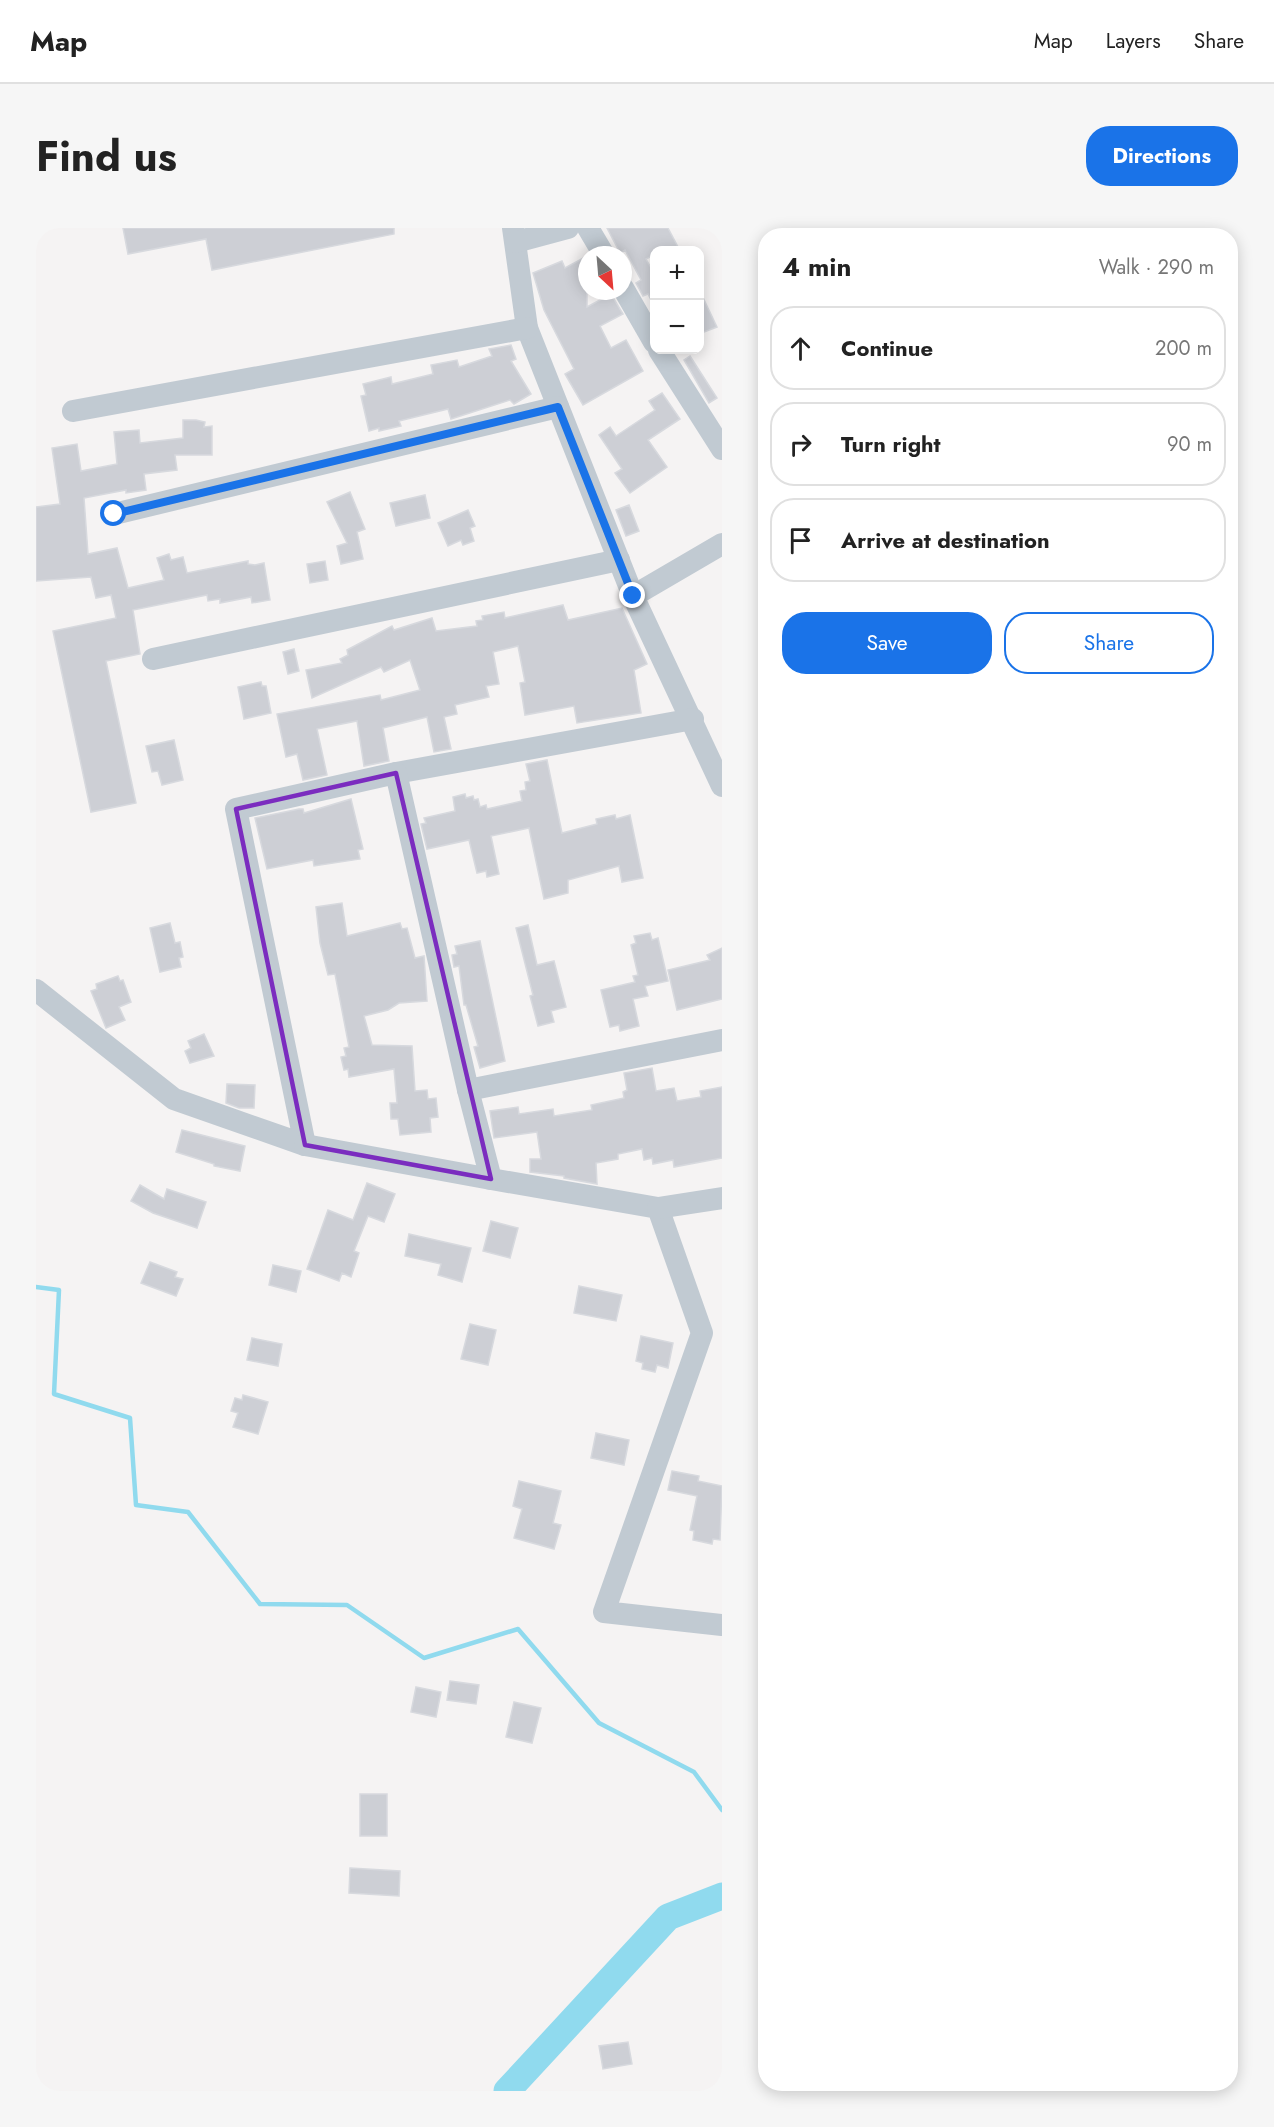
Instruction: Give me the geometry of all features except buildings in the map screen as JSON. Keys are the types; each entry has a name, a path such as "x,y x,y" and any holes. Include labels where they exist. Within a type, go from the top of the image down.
{"street":[{"path":"568,228 514,235 527,328 633,596 693,719 722,786"},
{"path":"588,228 599,246"},
{"path":"630,300 650,335"},
{"path":"73,411 527,328"},
{"path":"662,354 722,449"},
{"path":"114,514 558,407"},
{"path":"633,596 722,544"},
{"path":"153,659 619,560"},
{"path":"305,1145 236,809 396,773 693,719"},
{"path":"396,773 468,1090 491,1179"},
{"path":"36,990 174,1099 305,1145 657,1208 722,1198"},
{"path":"468,1090 722,1040"},
{"path":"657,1208 702,1333 604,1612 722,1625"}],"highlighted area":[{"path":"396,773 491,1179 305,1145 236,809"}],"waterway":[{"path":"36,1287 59,1290 54,1394 130,1418 136,1505 188,1512 260,1604 347,1605 424,1658 518,1629 599,1723 694,1772 722,1810"},
{"path":"507,2091 668,1917 722,1896"}],"route":[{"path":"114,514 558,407 633,596"}]}
